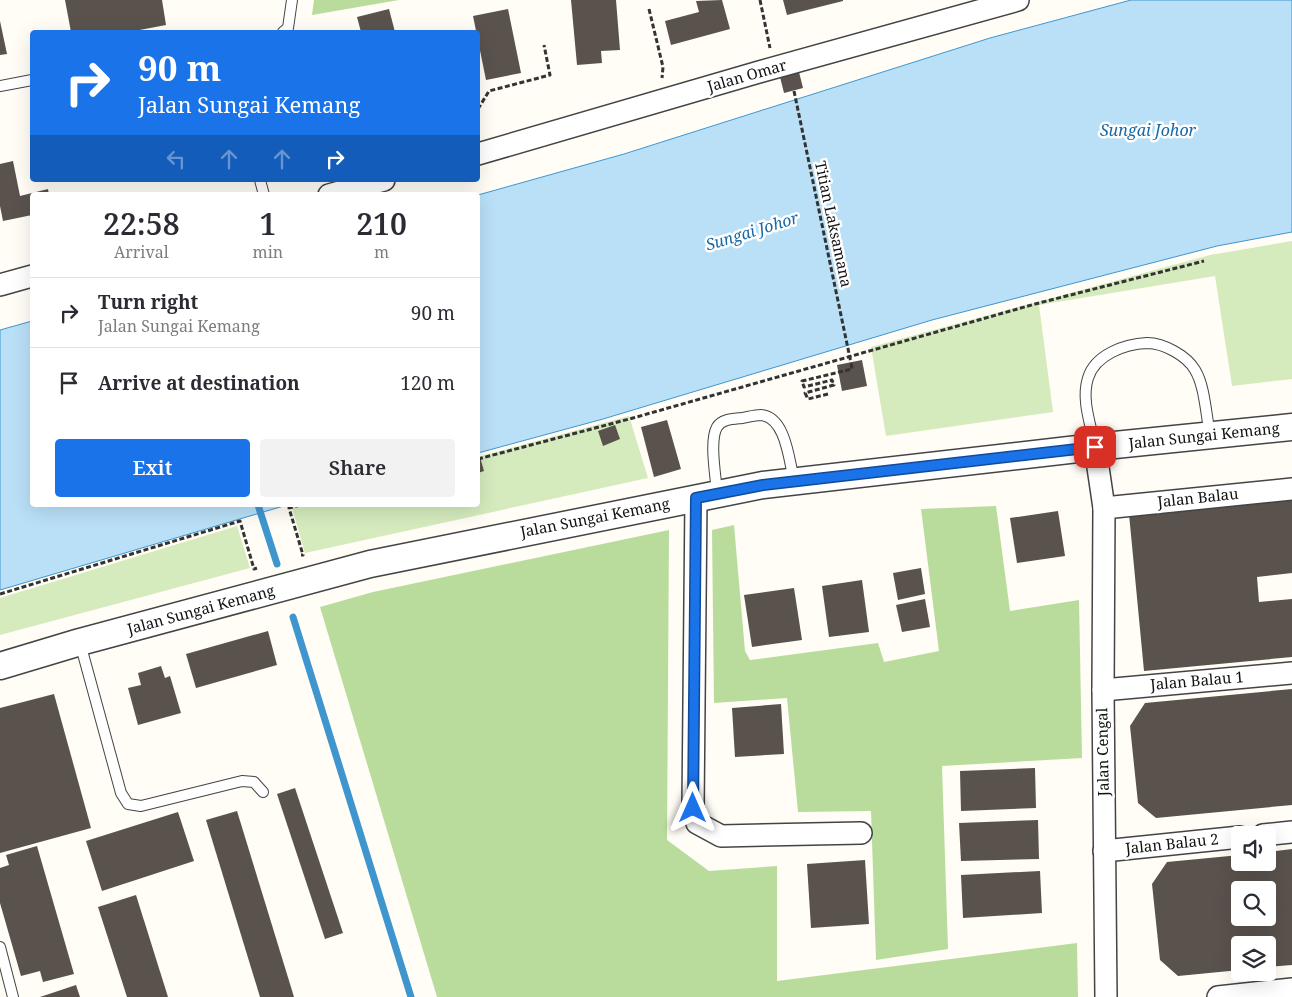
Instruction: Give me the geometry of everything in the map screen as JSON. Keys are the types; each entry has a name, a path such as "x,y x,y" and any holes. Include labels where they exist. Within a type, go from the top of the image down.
{"street":[{"name":"Jalan Omar","path":"480,153 774,68 1018,0"},
{"path":"340,192 377,182"},
{"path":"0,285 30,277"},
{"name":"Jalan Sungai Kemang","path":"0,666 80,642 370,564 763,485 1095,447 1292,427"},
{"name":"Jalan Cengal","path":"1095,447 1104,508 1103,690 1106,997"},
{"name":"Jalan Balau","path":"1104,508 1292,489"},
{"path":"707,496 693,808 697,823 722,836 861,832"},
{"name":"Jalan Balau 1","path":"1103,690 1292,673"},
{"path":"1276,834 1292,832"},
{"name":"Jalan Balau 2","path":"1104,851 1231,838"},
{"path":"1218,997 1292,989"}],"lane":[{"path":"286,30 288,28 292,0"},
{"path":"0,86 30,80"},
{"path":"1095,447 1085,392 1089,376 1102,357 1125,347 1148,343 1173,350 1188,360 1197,372 1210,436"},
{"path":"707,496 713,441 717,428 722,422 760,415 770,418 776,423 786,445 794,482"},
{"path":"80,642 120,793 128,804 141,806 242,781 254,782 262,792"},
{"path":"0,947 14,997"}],"path":[{"path":"760,0 774,68"},
{"path":"649,9 663,67 660,101"},
{"path":"480,106 489,91 550,75 544,45"},
{"name":"Titian Laksamana","path":"794,91 852,369 802,381 804,387 832,380 834,385 805,393 808,399 828,394"},
{"path":"480,458 633,418 1035,304 1204,261"},
{"path":"293,507 289,508 303,555 295,557"},
{"path":"0,594 240,521 254,569 262,566"}],"green space":[{"path":"314,0 399,0 312,15"},
{"path":"1292,241 1292,379 1232,386 1215,276 1039,305 1053,412 886,436 871,347 1210,255"},
{"path":"629,416 648,478 305,553 292,508 480,507 480,456"},
{"path":"996,506 1010,611 1079,600 1082,758 942,766 948,949 876,960 871,811 798,812 787,698 714,703 712,530 734,525 745,651 750,660 878,643 884,662 939,651 921,509"},
{"path":"237,526 250,568 0,635 0,598"},
{"path":"669,530 667,840 709,871 777,866 777,981 1077,943 1078,997 437,997 320,607 373,592"}],"water":[{"name":"Sungai Johor","path":"1131,0 1292,0 1292,232 1217,246 932,320 603,419 480,452 480,194 624,154 990,38"},
{"path":"30,322 30,507 280,507 0,590 0,330"}],"building":[{"path":"65,0 162,0 166,25 140,30 71,30"},
{"path":"571,0 616,0 620,50 601,51 602,63 577,65"},
{"path":"722,0 730,29 671,45 665,21 699,12 696,1"},
{"path":"783,0 843,0 843,1 787,15"},
{"path":"389,9 394,30 360,30 357,17"},
{"path":"508,9 521,73 486,80 480,50 480,30 476,30 473,16"},
{"path":"0,21 7,54 0,55"},
{"path":"799,72 803,88 784,93 780,77"},
{"path":"13,161 20,196 30,194 30,215 3,221 0,206 0,164"},
{"path":"48,189 48,192 36,192"},
{"path":"862,360 867,386 842,391 837,365"},
{"path":"667,420 681,469 654,477 641,427"},
{"path":"615,425 620,439 603,446 598,431"},
{"path":"480,457 484,471 480,472"},
{"path":"1292,498 1292,573 1257,577 1259,602 1292,599 1292,657 1144,671 1129,514"},
{"path":"1058,511 1065,556 1017,563 1010,518"},
{"path":"921,568 925,594 898,600 893,573"},
{"path":"862,580 869,632 829,637 822,586"},
{"path":"794,588 802,640 752,647 744,595"},
{"path":"925,599 930,627 902,632 896,605"},
{"path":"268,631 277,665 196,688 186,654"},
{"path":"161,666 165,678 170,676 181,713 138,725 128,688 141,685 138,673"},
{"path":"1292,689 1292,805 1156,818 1138,803 1130,726 1145,703"},
{"path":"54,694 91,828 0,853 0,708"},
{"path":"781,704 784,754 735,757 732,708"},
{"path":"1035,768 1036,808 961,811 960,771"},
{"path":"295,788 343,933 325,939 277,794"},
{"path":"237,811 294,997 260,997 206,820"},
{"path":"178,812 194,861 102,891 86,841"},
{"path":"1038,820 1039,859 961,861 959,823"},
{"path":"37,846 74,974 43,982 40,971 21,976 0,903 0,868 9,865 6,855"},
{"path":"1292,849 1292,965 1276,966 1276,936 1231,936 1231,971 1178,976 1160,960 1152,884 1167,862 1231,856 1231,871 1276,871 1276,851"},
{"path":"865,860 869,924 811,928 807,864"},
{"path":"1040,871 1042,913 963,918 961,875"},
{"path":"136,895 168,997 127,997 98,907"},
{"path":"76,985 80,997 40,997"}],"waterway":[{"path":"259,507 277,564"},
{"path":"293,617 411,997"}],"route":[{"path":"693,808 696,498 763,485 1095,447"}]}
